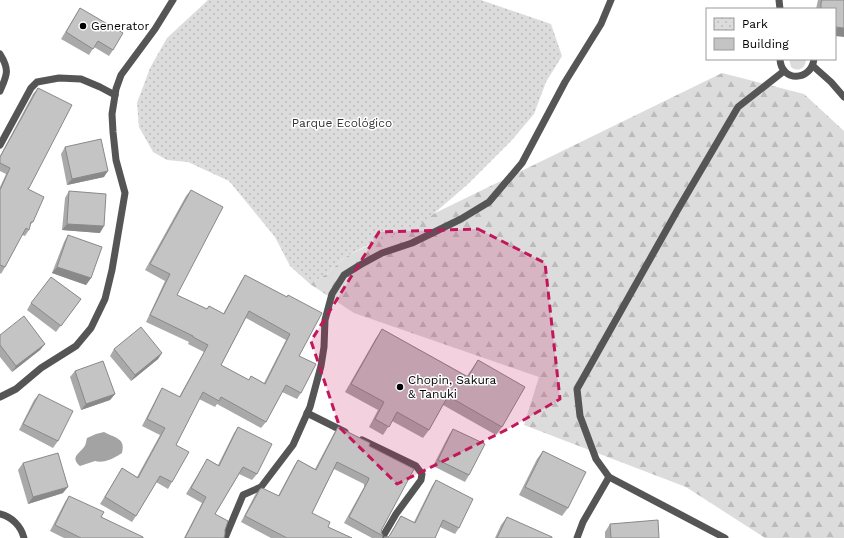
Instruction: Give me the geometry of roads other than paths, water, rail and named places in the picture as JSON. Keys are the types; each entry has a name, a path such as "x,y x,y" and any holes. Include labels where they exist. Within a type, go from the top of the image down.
{"lane":[{"path":"0,397 16,389 41,368 76,346 91,328 105,299 112,270 125,193 116,160 112,114 115,95 121,75 173,0"},
{"path":"225,538 243,495 261,487 293,445 307,413 321,366 324,348 325,320 332,294 344,275 382,253 412,243 461,220 489,202 522,163 565,82 601,24 611,0"},
{"path":"0,54 6,63 7,75 0,91"},
{"path":"780,60 784,71 794,76 806,74 814,62 844,97"},
{"path":"725,538 609,477 596,459 580,416 577,389 677,211 738,107 784,71"},
{"path":"0,145 31,88 37,82 59,78 81,79 115,95"},
{"path":"307,413 401,458 416,466 422,474 421,480 396,514 382,538"},
{"path":"577,538 583,522 609,477"},
{"path":"0,514 9,517 17,524 24,538"}],"place":[{"name":"Generator","path":"83,26"},
{"name":"Chopin, Sakura & Tanuki","path":"400,387"}],"park label":[{"name":"Parque Ecológico","path":"342,123"}]}
